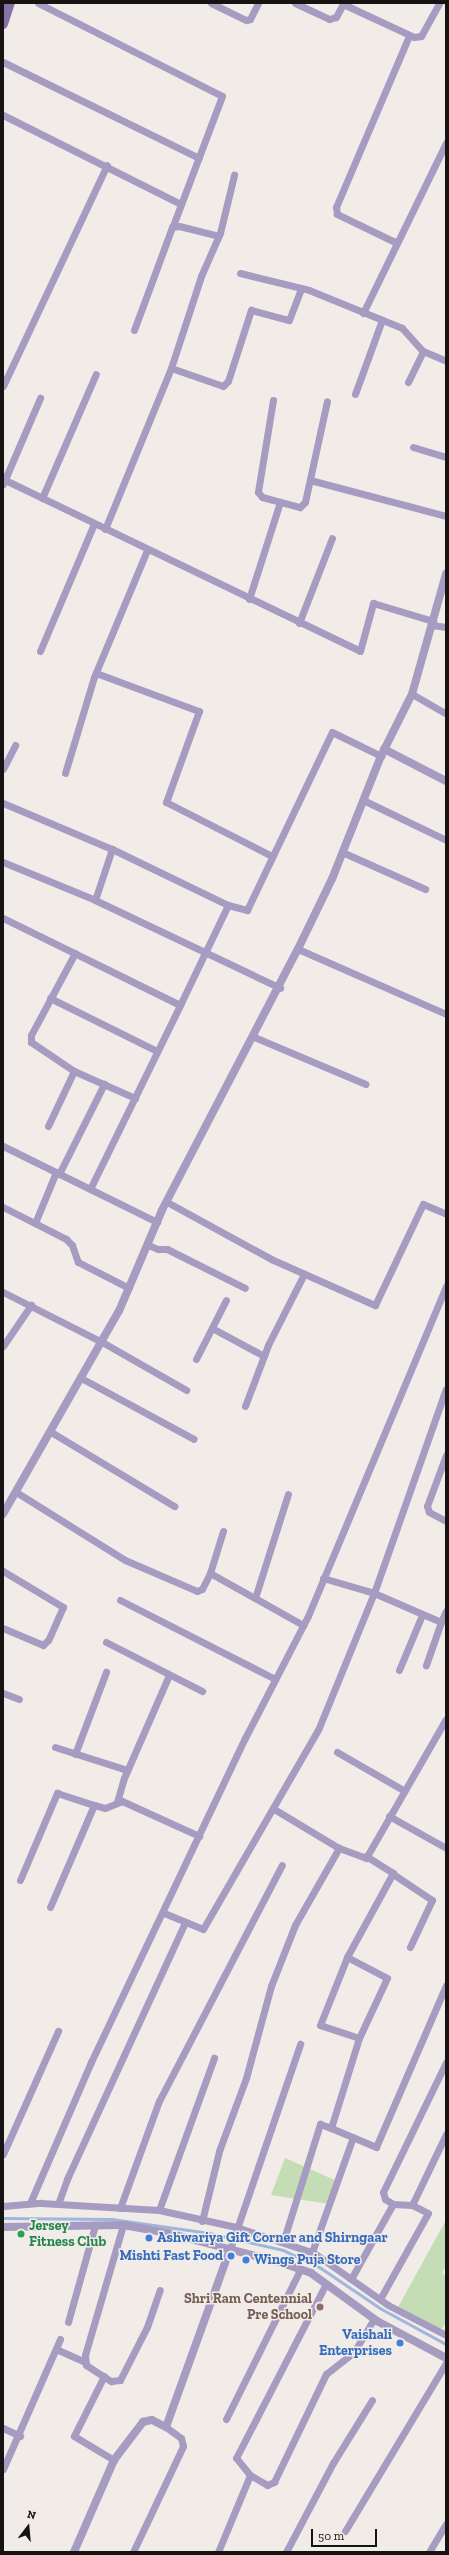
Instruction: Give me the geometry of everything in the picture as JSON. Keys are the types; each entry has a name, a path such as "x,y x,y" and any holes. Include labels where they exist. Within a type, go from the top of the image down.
{"main road":[{"path":"3,24 10,3"}],"street":[{"path":"38,3 222,96 134,330"},
{"path":"211,3 248,20 258,3"},
{"path":"295,3 330,19 336,17 344,4 409,36 421,36 438,3"},
{"path":"397,243 337,214 336,207 409,36"},
{"path":"3,62 199,158"},
{"path":"3,115 107,165 181,204"},
{"path":"363,313 446,143"},
{"path":"3,386 107,165"},
{"path":"105,529 171,368 201,276 219,236 234,175"},
{"path":"173,226 219,236"},
{"path":"240,273 300,288 402,328 423,351 446,361"},
{"path":"171,368 223,386 228,381 251,310 289,320 300,288"},
{"path":"355,394 382,320"},
{"path":"408,382 423,351"},
{"path":"42,498 96,374"},
{"path":"40,398 4,481 42,498 298,624 360,651 373,603 432,624 446,627"},
{"path":"273,400 258,490 262,497 302,507 310,480 327,401"},
{"path":"413,447 446,457"},
{"path":"310,480 446,516"},
{"path":"249,599 280,502"},
{"path":"40,652 94,524"},
{"path":"298,624 332,538"},
{"path":"65,773 96,672 147,550"},
{"path":"3,1514 102,1342 129,1288 167,1202 280,988 342,852 382,752 412,694 446,574"},
{"path":"96,672 199,711 166,802 272,856"},
{"path":"412,694 446,714"},
{"path":"3,803 112,848 228,905 247,910 332,732 382,752 446,781"},
{"path":"3,769 15,745"},
{"path":"363,800 446,840"},
{"path":"95,900 112,848"},
{"path":"342,852 425,889"},
{"path":"3,862 95,900 280,988"},
{"path":"90,1189 158,1052 228,905"},
{"path":"3,918 180,1005"},
{"path":"298,949 446,1014"},
{"path":"75,953 50,998 31,1042 74,1071 135,1098"},
{"path":"50,998 158,1052"},
{"path":"254,1037 365,1084"},
{"path":"48,1126 74,1071"},
{"path":"35,1223 57,1173 104,1084"},
{"path":"3,1146 157,1222"},
{"path":"167,1202 304,1274 375,1305 423,1204 446,1214"},
{"path":"3,1207 70,1242 76,1258 82,1264 129,1288"},
{"path":"148,1245 158,1249 167,1249 245,1288"},
{"path":"245,1406 264,1356 304,1274"},
{"path":"30,2203 91,2062 164,1913 199,1836 275,1679 303,1625 446,1286"},
{"path":"3,1292 102,1342 186,1390"},
{"path":"196,1359 226,1300"},
{"path":"3,1346 31,1305"},
{"path":"212,1328 264,1356"},
{"path":"81,1378 194,1440"},
{"path":"164,1913 203,1929 274,1809 318,1730 374,1593 446,1389"},
{"path":"51,1432 174,1506"},
{"path":"446,1455 427,1506 429,1512 446,1521"},
{"path":"16,1492 124,1560 194,1590 202,1589 210,1573 223,1531"},
{"path":"255,1598 288,1494"},
{"path":"3,1570 61,1602 63,1607 48,1640 43,1645 3,1628"},
{"path":"210,1573 303,1625"},
{"path":"323,1578 374,1593 441,1622"},
{"path":"120,1600 275,1679"},
{"path":"426,1665 446,1611"},
{"path":"399,1670 422,1615"},
{"path":"106,1642 202,1691"},
{"path":"75,1754 106,1672"},
{"path":"117,1802 127,1770 169,1675"},
{"path":"3,1693 19,1699"},
{"path":"366,1856 403,1790 446,1719"},
{"path":"55,1747 127,1770"},
{"path":"337,1752 403,1790"},
{"path":"20,1880 57,1793 105,1808 122,1801 159,1815 199,1836"},
{"path":"50,1907 94,1805"},
{"path":"274,1809 339,1848 366,1856 432,1900 410,1947"},
{"path":"389,1816 446,1848"},
{"path":"202,2221 219,2151 246,2078 279,1962 295,1925 339,1848"},
{"path":"120,2208 159,2101 282,1865"},
{"path":"359,2038 320,2025 347,1957 393,1874"},
{"path":"58,2204 67,2179 185,1922"},
{"path":"331,2128 359,2038 387,1978 347,1957"},
{"path":"283,2242 320,2124 376,2147 446,1985"},
{"path":"3,2154 58,2031"},
{"path":"166,2427 300,2044"},
{"path":"159,2210 214,2058"},
{"path":"380,2299 428,2213 412,2205 393,2204 385,2199 383,2192 446,2062"},
{"path":"412,2205 446,2134"},
{"path":"312,2252 354,2137"},
{"path":"3,2206 30,2203 159,2210 283,2242 312,2252 380,2299 445,2332"},
{"path":"351,2279 393,2204"},
{"path":"68,2322 95,2225"},
{"path":"85,2362 123,2225"},
{"path":"3,2227 123,2225 230,2246 300,2270 326,2284 374,2319 446,2358"},
{"path":"226,2419 300,2270"},
{"path":"326,2284 236,2458 250,2475 267,2485 274,2482 326,2374 354,2352 374,2319"},
{"path":"56,2349 85,2362 104,2376 116,2382 123,2376 146,2328 160,2290"},
{"path":"3,2469 20,2436 60,2339"},
{"path":"345,2531 446,2364"},
{"path":"104,2376 74,2436 114,2460"},
{"path":"286,2552 333,2463 372,2400"},
{"path":"74,2552 114,2460 143,2422 152,2420 166,2427 181,2438 183,2446 133,2552"},
{"path":"3,2428 20,2436"},
{"path":"218,2552 250,2475"},
{"path":"429,2552 446,2524"}],"green space":[{"path":"285,2158 337,2181 329,2204 271,2195"},
{"path":"446,2220 446,2265 442,2273 446,2276 446,2322 442,2329 397,2309"}],"waterway":[{"path":"3,2218 112,2219 209,2233 283,2250 321,2268 380,2308 446,2344"}],"place":[{"name":"Jersey Fitness Club","path":"21,2234"},
{"name":"Ashwariya Gift Corner and Shirngaar","path":"149,2238"},
{"name":"Mishti Fast Food","path":"231,2256"},
{"name":"Wings Puja Store","path":"246,2260"},
{"name":"Shri Ram Centennial Pre School","path":"320,2307"},
{"name":"Vaishali Enterprises","path":"400,2343"}]}
